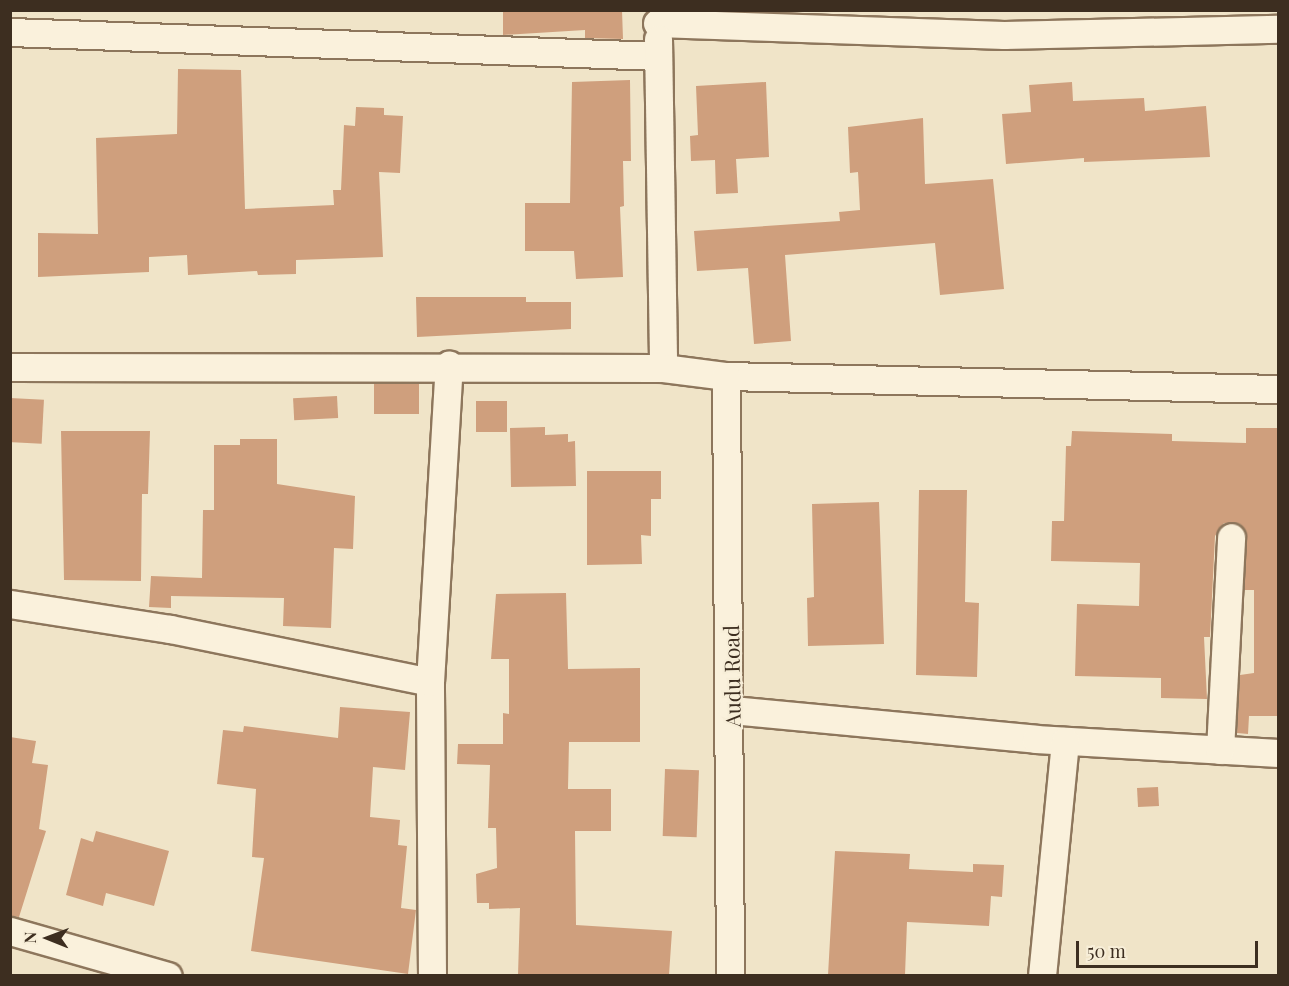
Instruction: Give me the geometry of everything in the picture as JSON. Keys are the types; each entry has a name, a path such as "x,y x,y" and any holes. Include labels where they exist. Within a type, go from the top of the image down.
{"street":[{"path":"1278,10 1278,15"},
{"path":"663,368 657,17 1004,35 1278,29"},
{"path":"10,32 658,56"},
{"path":"432,975 430,682 449,365"},
{"path":"10,367 449,365 663,368 726,376 1278,389"},
{"name":"Audu Road","path":"726,376 732,710 730,975"},
{"path":"1220,750 1231,537"},
{"path":"10,604 170,629 430,682"},
{"path":"732,710 1065,741 1278,753"},
{"path":"1042,975 1065,741"},
{"path":"10,931 168,975"}],"building":[{"path":"503,10 622,10 623,39 585,38 585,30 503,35"},
{"path":"178,69 241,70 245,209 334,205 333,190 341,190 344,125 355,126 356,107 384,108 384,115 403,116 400,173 379,172 383,257 296,260 296,274 258,275 257,271 188,275 187,255 149,257 149,272 38,277 38,233 98,234 96,138 177,134"},
{"path":"630,80 631,161 623,161 624,206 620,207 623,277 576,279 574,251 525,251 525,203 570,203 572,82"},
{"path":"766,82 769,157 736,159 738,193 716,194 715,160 691,161 690,136 698,135 696,86"},
{"path":"1072,82 1073,101 1144,98 1145,111 1206,106 1210,157 1084,162 1084,158 1006,164 1002,114 1031,112 1029,85"},
{"path":"923,118 925,184 993,179 1004,289 940,295 935,243 785,255 791,341 754,344 748,268 697,271 694,231 840,221 839,212 860,210 858,172 850,173 848,127"},
{"path":"416,297 526,297 526,302 571,302 571,329 417,337"},
{"path":"374,383 419,383 419,414 374,414"},
{"path":"337,396 338,418 294,420 293,398"},
{"path":"10,398 44,400 42,444 10,442"},
{"path":"476,401 507,401 507,432 476,432"},
{"path":"545,427 545,435 568,434 568,442 575,441 576,486 511,487 510,428"},
{"path":"1246,428 1278,428 1278,716 1249,716 1248,734 1237,733 1240,675 1254,673 1254,590 1244,590 1247,538 1240,524 1224,523 1215,536 1210,637 1204,637 1207,699 1161,698 1161,678 1075,676 1077,604 1139,606 1140,563 1051,561 1052,521 1064,521 1066,446 1071,446 1072,431 1172,434 1172,441 1246,443"},
{"path":"61,431 150,431 148,494 142,494 141,581 64,580"},
{"path":"240,439 277,439 277,484 355,496 353,549 334,548 331,628 283,626 284,598 171,596 171,608 149,607 151,576 202,578 203,510 214,510 214,445 240,445"},
{"path":"587,471 661,471 661,499 651,499 651,536 641,535 642,564 587,565"},
{"path":"919,490 967,490 965,602 979,603 977,677 916,675"},
{"path":"879,502 884,644 808,646 807,598 814,597 812,504"},
{"path":"566,593 568,669 640,668 640,742 569,742 568,789 611,789 611,831 575,831 576,925 672,931 669,975 518,975 520,908 489,909 489,903 477,903 476,874 497,868 496,828 488,828 490,765 457,764 458,744 503,744 503,713 509,714 509,659 491,659 496,594"},
{"path":"340,707 410,712 405,770 373,767 370,817 400,820 398,845 407,846 401,908 416,910 408,974 251,951 264,858 252,857 256,789 217,784 223,730 243,732 244,726 338,738"},
{"path":"10,737 36,741 32,763 48,765 39,829 46,831 19,917 10,916"},
{"path":"665,769 699,770 697,837 663,836"},
{"path":"1158,787 1159,806 1138,807 1137,788"},
{"path":"96,831 169,851 154,906 106,893 103,906 66,895 81,838 93,842"},
{"path":"835,851 910,854 909,869 973,872 973,864 1004,865 1002,897 991,896 989,926 907,922 905,975 828,975"}]}
